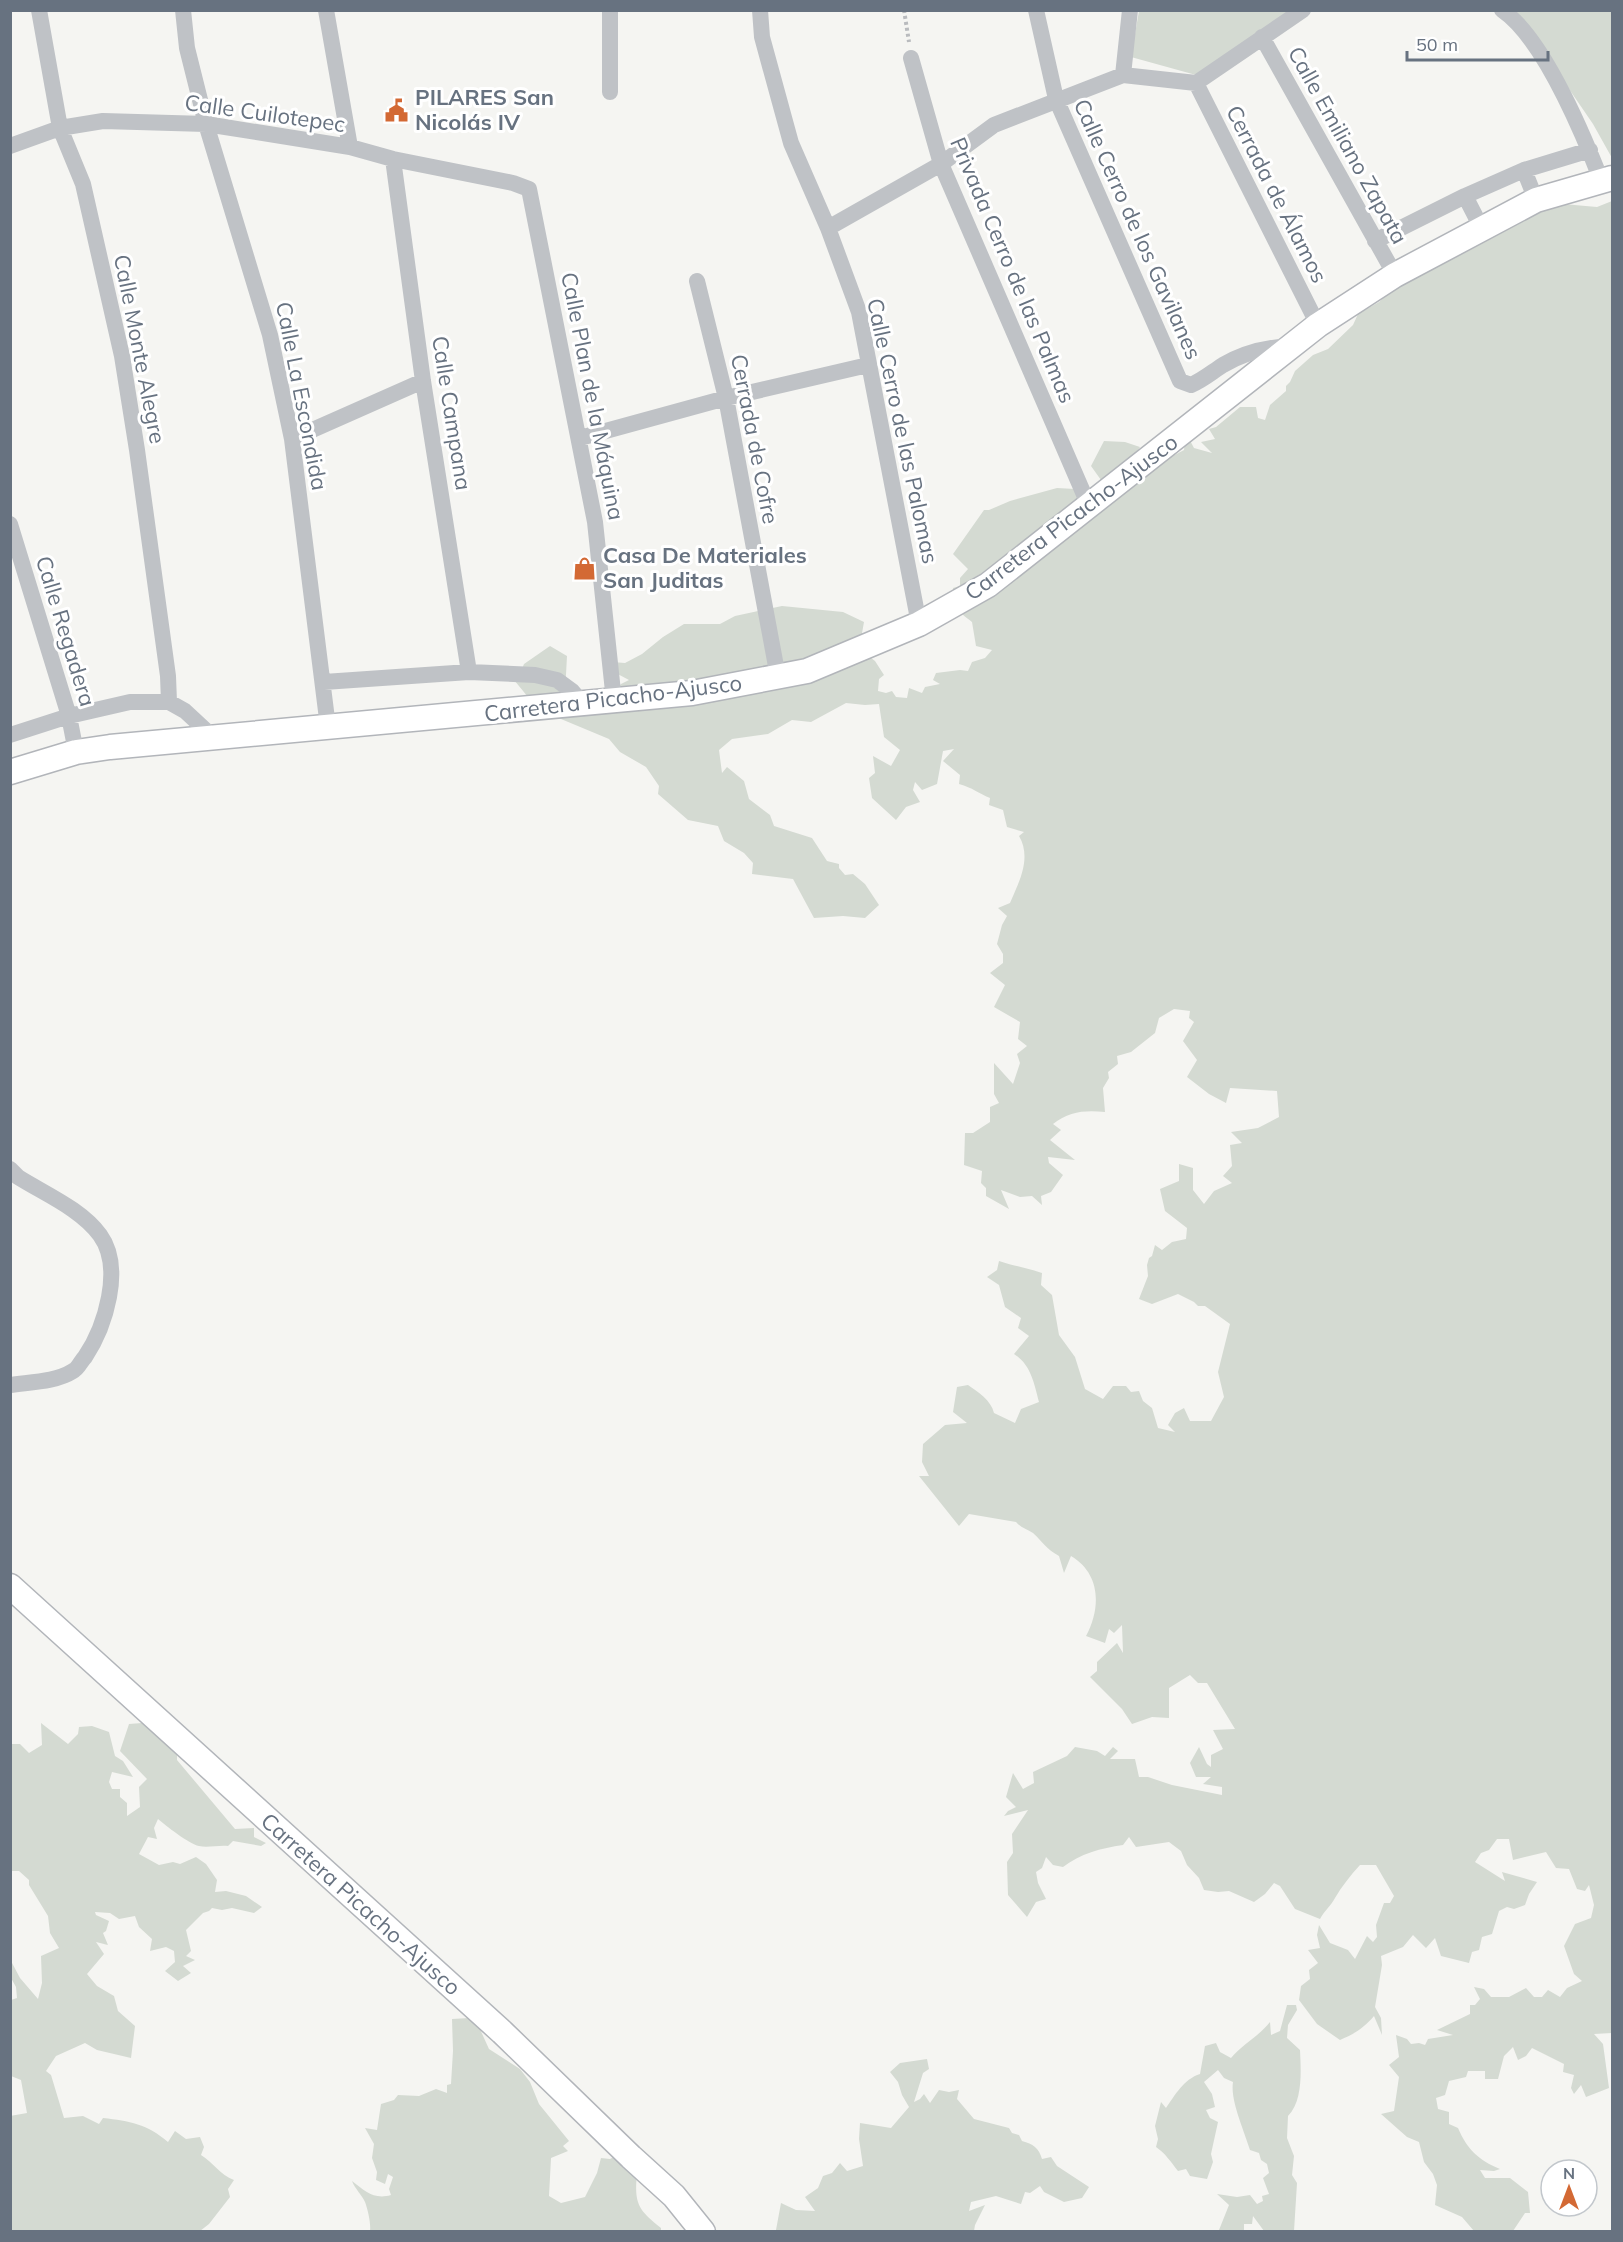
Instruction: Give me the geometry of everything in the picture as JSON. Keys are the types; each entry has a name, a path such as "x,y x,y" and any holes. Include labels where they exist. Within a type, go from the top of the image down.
{"main road":[{"name":"Carretera Picacho-Ajusco","path":"10,771 76,752 110,747 614,702 692,693 807,671 920,624 988,585 1318,325 1395,275 1536,200 1607,179"},
{"name":"Carretera Picacho-Ajusco","path":"10,1586 502,2032 674,2196 703,2232"}],"street":[{"name":"Calle Monte Alegre","path":"39,10 60,128 83,184 122,356 170,702"},
{"name":"Calle La Escondida","path":"183,10 187,48 206,124 270,335 292,439 328,726"},
{"path":"326,10 350,147"},
{"path":"610,10 610,92"},
{"name":"Calle Cerro de las Palomas","path":"760,10 762,36 791,143 828,228 859,312 920,624"},
{"name":"Calle Cerro de los Gavilanes","path":"1036,10 1056,99 1180,381 1191,385 1202,381 1223,365 1245,354 1270,347 1292,346"},
{"path":"1123,75 1130,10"},
{"path":"828,228 940,164 994,125 1056,99 1123,75 1196,83 1303,10"},
{"path":"1502,10 1535,46 1607,179"},
{"name":"Calle Emiliano Zapata","path":"1262,37 1395,275"},
{"name":"Privada Cerro de las Palmas","path":"911,58 940,164 1089,506"},
{"name":"Cerrada de Álamos","path":"1196,83 1318,325"},
{"name":"Calle Cuilotepec","path":"10,146 60,128 103,121 206,124 350,147 393,159 513,183"},
{"path":"1375,241 1465,196 1524,170 1590,150"},
{"name":"Calle Campana","path":"393,159 423,381 469,672"},
{"path":"1524,170 1536,200"},
{"name":"Calle Plan de la Máquina","path":"513,183 529,189 534,207 579,438 595,522 614,702"},
{"path":"1465,196 1482,227"},
{"name":"Cerrada de Cofre","path":"697,281 726,398 778,677"},
{"path":"579,438 726,398 868,365"},
{"path":"292,439 423,381"},
{"name":"Calle Regadera","path":"10,524 69,716 76,752"},
{"path":"324,682 469,672 535,675 557,680 572,691 583,704"},
{"path":"10,735 69,716 130,702 170,702 185,711 213,737"},
{"path":"10,1169 18,1177 82,1216 101,1236 110,1260 109,1299 96,1340 75,1371 50,1379 10,1385"}],"path":[{"path":"904,10 911,58"}],"shaded area":[{"path":"1139,11 1295,11 1196,75 1131,57"},
{"path":"1514,11 1612,11 1612,158 1593,124"},
{"path":"1612,201 1612,2033 1594,2034 1603,2044 1609,2088 1586,2097 1581,2085 1574,2094 1571,2088 1574,2075 1563,2072 1564,2064 1532,2048 1526,2056 1518,2060 1513,2047 1504,2056 1498,2079 1485,2079 1485,2071 1468,2071 1466,2077 1449,2081 1445,2095 1436,2098 1438,2109 1449,2112 1449,2124 1458,2128 1474,2153 1485,2162 1500,2169 1480,2170 1485,2178 1510,2178 1528,2192 1530,2213 1525,2213 1513,2231 1474,2231 1462,2217 1435,2205 1437,2185 1433,2174 1424,2162 1419,2142 1407,2137 1381,2114 1394,2111 1399,2077 1389,2065 1399,2057 1396,2035 1407,2039 1411,2044 1425,2045 1428,2039 1453,2035 1437,2030 1470,2014 1470,2005 1475,2005 1480,1999 1474,1987 1484,1989 1491,1997 1509,1997 1526,1988 1534,1997 1542,1997 1548,1990 1560,1997 1567,1988 1582,1981 1574,1974 1564,1946 1575,1924 1591,1918 1594,1905 1589,1885 1585,1891 1577,1889 1569,1869 1556,1868 1546,1852 1513,1860 1509,1839 1497,1839 1489,1850 1481,1853 1475,1862 1505,1881 1502,1872 1537,1882 1525,1905 1514,1909 1507,1907 1499,1911 1492,1934 1482,1937 1479,1950 1472,1952 1469,1963 1441,1956 1435,1938 1426,1948 1413,1935 1403,1947 1381,1956 1382,1965 1375,2007 1381,2018 1382,2035 1374,2016 1358,2030 1340,2040 1317,2024 1299,2000 1301,1986 1310,1979 1309,1970 1318,1963 1308,1950 1320,1948 1317,1935 1319,1925 1330,1943 1348,1950 1355,1959 1367,1936 1373,1942 1377,1937 1376,1925 1384,1903 1390,1903 1394,1896 1376,1865 1360,1865 1320,1919 1295,1909 1280,1886 1274,1883 1254,1902 1229,1891 1204,1890 1199,1878 1187,1865 1181,1851 1169,1842 1136,1847 1129,1837 1123,1845 1091,1852 1063,1867 1053,1865 1046,1857 1042,1868 1036,1872 1038,1883 1046,1899 1036,1902 1027,1917 1008,1895 1007,1862 1013,1853 1012,1834 1028,1810 1004,1816 1016,1807 1006,1797 1013,1773 1023,1789 1034,1783 1033,1772 1067,1756 1075,1747 1097,1751 1105,1756 1113,1747 1118,1751 1110,1759 1135,1759 1139,1777 1148,1777 1172,1785 1222,1795 1222,1787 1203,1784 1211,1777 1196,1777 1190,1763 1199,1747 1207,1764 1211,1767 1211,1755 1223,1749 1213,1730 1235,1729 1207,1683 1198,1683 1190,1675 1169,1688 1169,1718 1152,1717 1132,1724 1122,1709 1090,1677 1097,1671 1097,1662 1117,1643 1123,1653 1122,1625 1114,1633 1109,1629 1105,1643 1086,1636 1096,1603 1093,1582 1081,1563 1071,1556 1064,1573 1059,1556 1033,1533 1016,1522 969,1514 959,1526 919,1476 929,1476 922,1462 923,1444 945,1425 967,1423 953,1412 957,1387 968,1385 987,1400 994,1413 1015,1423 1021,1409 1039,1402 1028,1369 1014,1354 1029,1336 1018,1328 1021,1318 1005,1307 999,1285 987,1277 997,1270 999,1261 1042,1273 1041,1285 1052,1295 1059,1335 1075,1357 1085,1389 1103,1399 1113,1386 1126,1386 1131,1392 1139,1391 1143,1401 1152,1408 1158,1428 1175,1432 1168,1425 1175,1413 1184,1408 1190,1421 1211,1421 1224,1397 1218,1372 1230,1324 1205,1306 1198,1306 1178,1294 1152,1304 1139,1299 1148,1276 1147,1265 1155,1245 1162,1250 1172,1242 1186,1239 1187,1228 1165,1211 1160,1189 1179,1181 1179,1164 1193,1168 1193,1190 1204,1204 1214,1191 1232,1183 1223,1176 1232,1166 1230,1145 1242,1143 1231,1132 1258,1128 1279,1117 1277,1091 1230,1088 1226,1103 1209,1094 1187,1077 1197,1060 1183,1041 1194,1022 1189,1018 1190,1011 1174,1009 1159,1018 1155,1033 1131,1052 1117,1056 1118,1064 1108,1072 1109,1078 1103,1088 1105,1112 1078,1112 1065,1116 1053,1124 1061,1130 1050,1140 1075,1160 1048,1157 1049,1163 1063,1175 1051,1192 1041,1196 1042,1205 1032,1196 1020,1197 1001,1190 1009,1209 986,1196 986,1188 981,1183 982,1171 964,1165 965,1133 973,1133 990,1122 990,1107 999,1103 994,1094 994,1063 1013,1084 1020,1063 1017,1054 1027,1046 1018,1039 1020,1022 994,1007 1005,985 990,973 1003,963 1003,954 997,944 1007,916 998,908 1010,903 1023,870 1023,844 1019,836 1024,832 1007,827 1003,810 989,805 990,798 959,784 960,775 943,761 954,749 943,751 937,784 922,790 915,782 913,790 920,802 906,807 896,820 872,798 869,778 875,773 873,756 891,766 900,750 884,737 879,704 846,703 811,722 792,720 768,734 732,739 719,750 722,773 727,767 744,781 749,799 770,815 774,826 812,838 827,861 839,864 839,868 845,875 853,874 865,884 879,905 865,918 843,916 814,918 793,879 752,874 753,863 744,853 724,841 718,826 688,820 658,794 659,786 646,767 620,752 609,739 549,714 528,697 514,680 519,676 524,664 550,646 567,656 565,693 610,696 621,684 629,680 612,671 612,662 625,663 642,654 684,624 720,624 735,616 782,606 843,612 864,622 862,633 866,654 875,661 884,675 879,679 878,691 886,693 892,691 896,697 907,698 909,688 922,693 925,687 940,684 933,680 936,673 968,671 972,662 985,658 992,650 976,646 972,622 957,608 953,595 953,588 960,586 960,578 968,569 953,554 984,510 1057,488 1075,489 1094,499 1120,480 1112,471 1101,480 1091,466 1104,441 1125,442 1140,447 1129,463 1159,467 1167,459 1184,450 1186,433 1194,448 1212,453 1201,442 1215,439 1209,429 1216,427 1240,407 1256,407 1258,418 1265,420 1270,405 1286,391 1286,386 1295,371 1313,355 1328,349 1353,325 1358,314 1379,302 1418,266 1552,203 1597,207"},
{"path":"155,1722 177,1753 177,1760 235,1829 254,1828 254,1837 266,1843 261,1846 233,1841 228,1846 199,1846 183,1838 158,1819 154,1828 157,1839 148,1837 139,1854 159,1865 173,1862 180,1864 196,1857 206,1864 217,1880 215,1892 226,1891 246,1896 262,1907 254,1913 232,1908 222,1910 212,1908 203,1913 186,1930 191,1951 186,1956 195,1960 183,1966 191,1973 178,1981 165,1971 175,1962 174,1951 166,1947 150,1951 152,1939 139,1927 135,1916 119,1919 110,1913 95,1912 96,1915 109,1921 103,1933 108,1945 96,1942 104,1954 87,1974 97,1986 114,1996 118,2011 135,2026 131,2058 97,2050 85,2043 56,2056 46,2071 51,2075 64,2118 83,2116 99,2124 103,2118 130,2122 153,2131 168,2142 175,2131 186,2139 200,2137 204,2147 201,2155 234,2180 228,2189 230,2197 209,2224 200,2231 11,2231 10,2116 27,2113 21,2080 11,2076 11,2000 17,1998 16,1987 11,1978 11,1961 20,1978 38,1999 42,1983 41,1956 59,1948 50,1933 48,1916 29,1885 29,1880 19,1871 11,1871 11,1744 20,1744 29,1753 42,1745 41,1723 68,1744 78,1734 79,1727 92,1726 109,1732 115,1756 123,1761 133,1777 112,1772 109,1782 112,1789 120,1789 120,1797 127,1803 127,1816 140,1807 139,1787 147,1779 120,1751 129,1724"},
{"path":"1287,2005 1296,2005 1297,2010 1288,2025 1287,2038 1300,2050 1301,2076 1299,2094 1288,2116 1287,2138 1294,2156 1292,2175 1297,2183 1294,2231 1264,2231 1253,2216 1252,2224 1244,2224 1244,2231 1193,2231 1219,2230 1229,2205 1217,2194 1237,2197 1250,2195 1257,2204 1263,2201 1262,2196 1269,2194 1263,2178 1269,2173 1267,2164 1261,2160 1259,2153 1250,2150 1235,2106 1233,2082 1224,2078 1218,2070 1204,2082 1212,2094 1215,2107 1206,2110 1210,2118 1218,2122 1211,2154 1213,2162 1207,2179 1190,2176 1186,2169 1178,2171 1156,2147 1158,2139 1155,2126 1161,2102 1166,2108 1185,2084 1200,2074 1205,2046 1216,2043 1220,2052 1231,2058 1270,2022 1271,2035 1280,2031"},
{"path":"469,2018 479,2027 489,2049 520,2069 530,2082 539,2104 569,2141 563,2146 568,2151 551,2158 549,2196 561,2203 585,2197 597,2173 601,2158 610,2159 623,2152 621,2166 637,2174 636,2192 639,2205 647,2216 661,2228 661,2231 370,2231 365,2202 352,2181 370,2194 385,2196 391,2195 389,2189 393,2177 388,2174 385,2184 376,2180 377,2172 372,2158 374,2144 365,2128 377,2130 381,2104 394,2100 398,2095 419,2096 436,2089 447,2093 447,2085 451,2084 452,2019"},
{"path":"927,2059 929,2069 923,2073 914,2102 924,2094 930,2103 939,2090 949,2092 959,2090 957,2099 974,2119 1009,2128 1012,2133 1019,2135 1022,2141 1035,2147 1042,2159 1051,2157 1057,2166 1089,2187 1082,2198 1064,2202 1044,2192 1040,2186 1030,2193 1025,2192 1021,2204 996,2196 971,2202 969,2211 985,2205 974,2231 780,2232 776,2230 781,2203 796,2210 815,2211 805,2197 818,2188 823,2176 832,2173 840,2163 847,2171 863,2166 859,2139 860,2123 891,2128 909,2107 898,2082 890,2072 900,2063"}],"place":[{"name":"PILARES San Nicolás IV","path":"397,110"},
{"name":"Casa De Materiales San Juditas","path":"585,568"}]}
